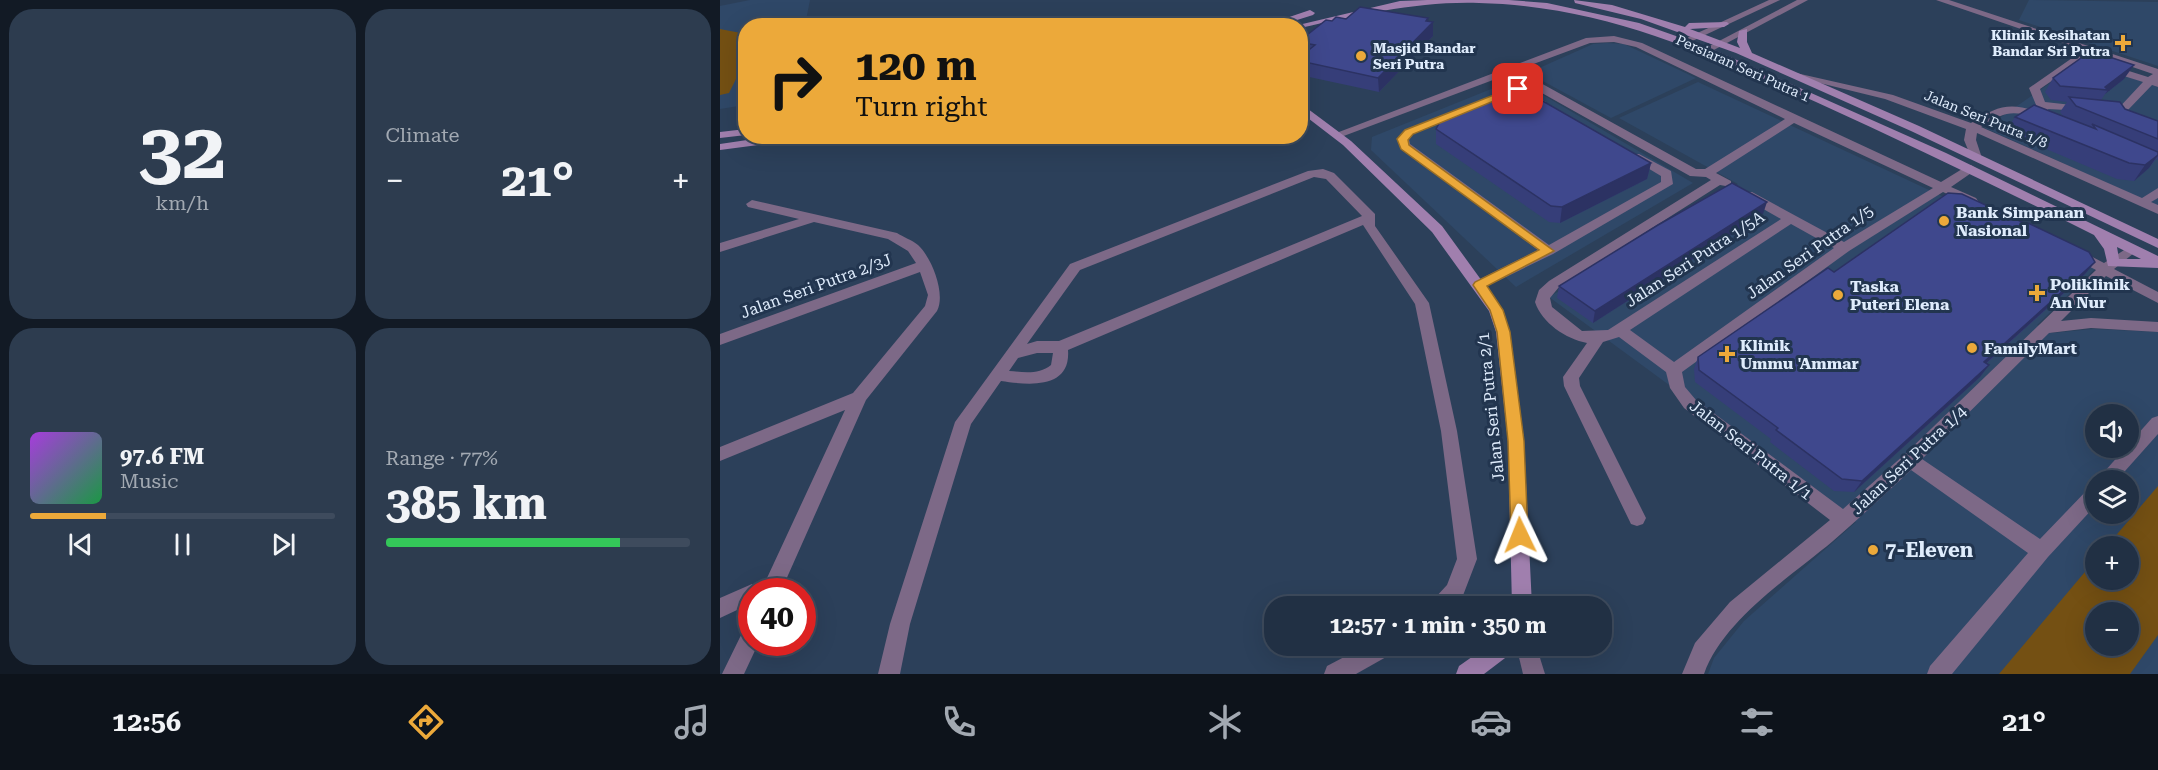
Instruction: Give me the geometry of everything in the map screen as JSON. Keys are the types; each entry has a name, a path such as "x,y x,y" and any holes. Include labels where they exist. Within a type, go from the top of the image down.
{"street":[{"name":"Persiaran Seri Putra 1","path":"1308,24 1400,4 1479,0 1536,5 1586,13 1685,41 1942,155 2158,264"},
{"name":"Persiaran Seri Putra 1","path":"1572,0 1609,6 1669,23 1722,43 1947,142 2158,244"},
{"path":"1685,41 1776,0"},
{"path":"1707,50 1804,0"},
{"path":"1940,0 2156,78"},
{"path":"1294,18 1318,11"},
{"path":"1669,23 1701,27 1724,24"},
{"path":"1744,32 1742,42 1749,55"},
{"path":"1337,135 1589,40 1614,39 1640,45 1982,206"},
{"path":"1975,156 1970,140 1972,128 2001,109 2020,110 2052,122 2040,105 2034,88 2078,58 2156,78"},
{"path":"1509,70 1694,173 1714,176 1844,248"},
{"path":"1494,76 1548,106"},
{"name":"Jalan Seri Putra 1/8","path":"1796,76 1850,86 1901,100 1972,128 2158,210"},
{"path":"2108,111 2156,78"},
{"path":"1518,89 1409,132 1403,139 1405,146 1548,251"},
{"path":"2040,105 2108,111 2152,128 2158,117"},
{"name":"Jalan Seri Putra 2/1","path":"1308,112 1337,135 1430,221 1496,310 1503,332 1516,441 1522,596"},
{"path":"1637,518 1572,386 1571,377 1598,338 1581,336 1568,330 1544,310 1541,300 1545,291 1714,176 1793,119"},
{"path":"720,135 738,133"},
{"path":"1947,142 1962,154 1971,169"},
{"path":"720,147 743,144"},
{"path":"1479,285 1548,251 1667,184 1667,174 1627,152"},
{"path":"1942,155 1953,166 1956,178"},
{"name":"Jalan Seri Putra 1/5","path":"1674,370 1844,248 1971,169"},
{"path":"889,674 900,624 963,422 1075,267 1312,174 1323,172 1330,176 1370,217"},
{"path":"2142,203 2158,192"},
{"path":"752,204 904,241 913,248 924,265 935,296 932,307 859,397 777,578"},
{"path":"1012,354 1037,347 1060,347 1370,217"},
{"path":"1370,217 1369,226 1422,303 1449,431 1467,559 1455,591 1450,596"},
{"path":"720,248 816,218"},
{"name":"Jalan Seri Putra 1/5A","path":"1598,338 1620,330 1790,219"},
{"path":"2098,232 2114,254 2109,266"},
{"path":"2064,248 2109,266 2158,298"},
{"path":"2132,249 2158,252"},
{"name":"Jalan Seri Putra 1/4","path":"1693,674 1702,650 1737,609 1844,520 1910,460 2109,266 2132,249"},
{"path":"2109,266 2158,264"},
{"name":"Jalan Seri Putra 2/3J","path":"720,340 924,265"},
{"path":"2046,327 2091,323 2158,327"},
{"path":"1620,330 1674,370"},
{"path":"997,375 1029,379 1046,376 1058,368 1062,358 1060,347"},
{"name":"Jalan Seri Putra 1/1","path":"1674,370 1674,382 1679,392 1690,404 1844,520"},
{"path":"720,454 859,397"},
{"path":"2115,470 2158,423"},
{"path":"1910,460 2041,551"},
{"path":"1938,674 2041,551 2085,504"},
{"path":"720,608 738,600"},
{"path":"733,674 742,656"},
{"path":"1335,674 1368,656"},
{"path":"1467,674 1491,656"},
{"path":"1529,656 1534,674"}],"shaded area":[{"path":"750,0 810,0 806,18 738,18 738,106 720,109 720,6"},
{"name":"Klinik Kesihatan Bandar Sri Putra","path":"2029,0 2158,2 2158,66 2019,20"},
{"path":"720,29 738,32 738,75 729,93 720,95"},
{"path":"1593,44 1624,44 1696,78 1611,118 1528,73"},
{"path":"2082,61 2158,87 2158,206 1985,128"},
{"path":"1516,79 1693,183 1516,287 1371,150 1372,137"},
{"path":"1698,82 2096,268 2037,325 2052,333 2093,329 2158,332 2158,674 1708,674 1714,658 1744,621 1856,522 1549,297 1738,184 1619,118"},
{"path":"2158,486 2158,635 2130,674 1999,674 2085,572 2085,590 2139,590 2139,536 2116,536 2126,524 2139,524 2139,508"}],"building":[{"name":"Masjid Bandar Seri Putra","path":"1360,7 1428,18 1426,21 1433,22 1378,78 1308,63 1308,51 1315,45 1308,44 1308,34 1326,20 1332,21 1336,17 1346,19"},
{"path":"2091,51 2134,65 2105,87 2108,90 2060,86 2053,78"},
{"path":"1510,92 1527,92 1651,163 1562,207 1551,206 1436,129 1441,120"},
{"path":"2069,97 2120,102 2125,109 2158,121 2158,139 2076,106"},
{"path":"2034,105 2096,129 2092,124 2158,152 2158,155 2145,165 2129,163 2015,117"},
{"path":"1732,183 1767,202 1595,311 1559,286 1658,225"},
{"path":"1948,193 1962,194 2028,223 2089,252 2095,262 1984,362 1989,365 1862,481 1842,479 1699,370 1698,357 1828,268 1834,272"}],"place":[{"name":"Klinik Kesihatan Bandar Sri Putra","path":"2123,43"},
{"name":"Masjid Bandar Seri Putra","path":"1361,56"},
{"name":"Bank Simpanan Nasional","path":"1944,221"},
{"name":"Poliklinik An Nur","path":"2037,293"},
{"name":"Taska Puteri Elena","path":"1838,295"},
{"name":"FamilyMart","path":"1972,348"},
{"name":"Klinik Ummu 'Ammar","path":"1727,354"},
{"name":"7-Eleven","path":"1873,550"}],"route":[{"path":"1518,89 1409,132 1403,139 1405,146 1548,251 1479,285 1496,310 1503,332 1516,441 1520,535"}]}
